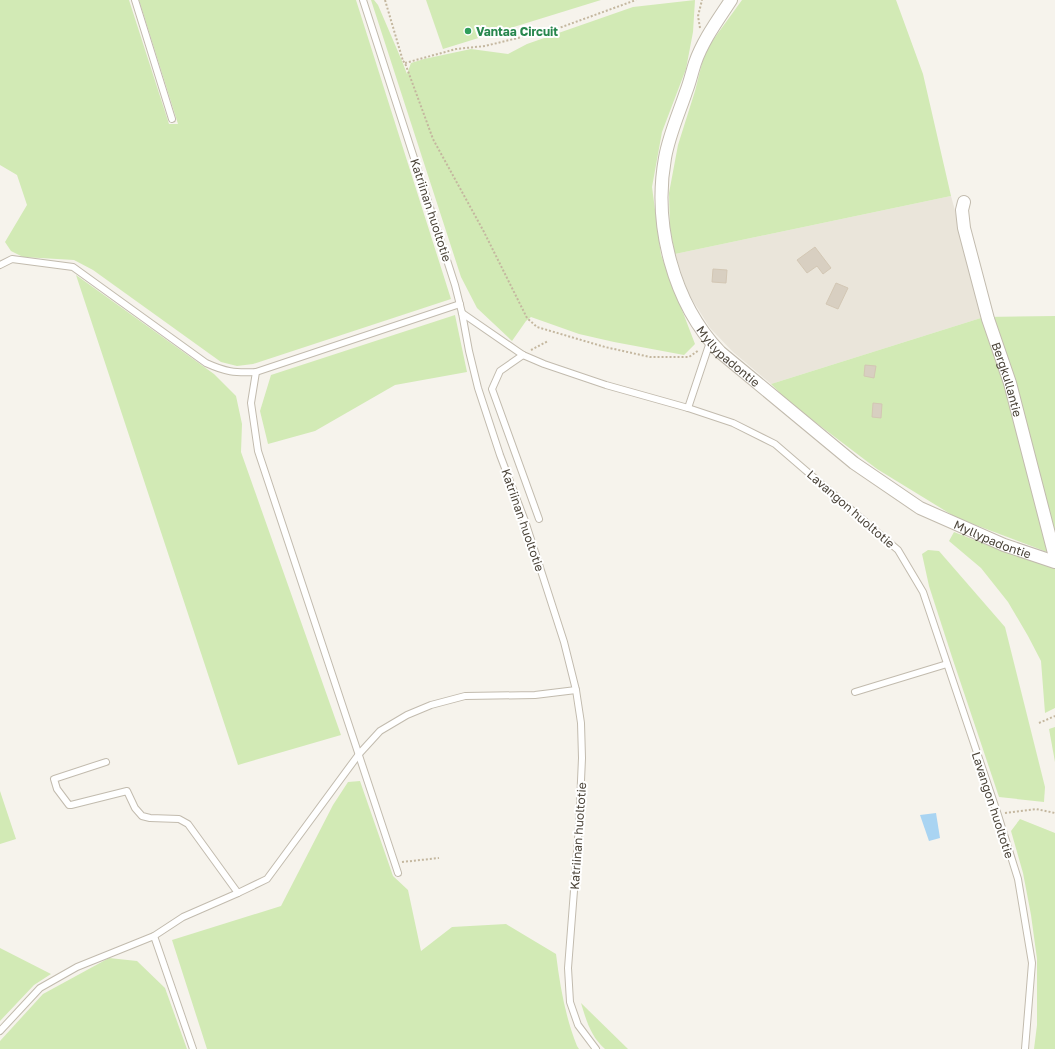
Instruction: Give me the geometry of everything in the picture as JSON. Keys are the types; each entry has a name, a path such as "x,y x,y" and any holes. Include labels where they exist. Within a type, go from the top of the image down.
{"street":[{"name":"Myllypadontie","path":"731,0 710,32 695,62 665,156 661,190 663,225 670,261 683,296 710,342 720,352 854,463 920,508 1004,545 1055,562"},
{"name":"Bergkullantie","path":"964,202 962,210 964,228 988,319 1010,383 1055,557"}],"lane":[{"path":"135,0 172,119"},
{"name":"Katriinan huoltotie","path":"363,0 460,304 478,388 500,455 527,528 564,642 576,690 581,723 582,758 579,826 568,968 570,1002 578,1025 596,1049"},
{"path":"0,265 12,260 73,267 206,362 220,370 234,373 256,372 460,304"},
{"name":"Lavangon huoltotie","path":"462,313 523,355 544,364 606,385 688,408 733,423 775,444 898,550 923,592 1018,879 1032,963 1025,1049"},
{"path":"688,408 710,342"},
{"path":"523,355 500,371 492,389 539,519"},
{"path":"256,372 251,403 258,451 398,873"},
{"path":"855,692 947,664"},
{"path":"0,1031 40,988 77,967 154,936 183,917 267,879 359,754 380,731 407,715 431,705 464,696 536,695 576,690"},
{"path":"106,762 54,779 57,789 71,805 128,791 135,808 142,816 150,818 178,819 188,824 238,893"},
{"path":"154,936 193,1049"}],"path":[{"path":"385,0 404,61 433,139 484,232 527,318 537,327 605,347 650,357 689,357"},
{"path":"404,61 456,49 496,44 559,28 636,0"},
{"path":"700,29 698,16 702,0"},
{"path":"523,355 548,341"},
{"path":"1039,723 1055,716"},
{"path":"998,815 1036,809 1055,813"},
{"path":"395,863 439,858"}],"shaded area":[{"path":"951,196 984,317 771,384 733,352 710,328 688,293 675,254"}],"green space":[{"path":"0,0 129,0 169,124 178,124 139,0 356,0 451,299 253,364 237,366 221,362 93,270 74,260 23,257 11,251 5,242 27,205 17,175 0,165"},
{"path":"371,0 374,0 378,5 407,74 411,63 424,59 471,49 508,54 527,44 633,7 695,0 693,32 686,69 662,132 652,187 661,255 695,344 684,355 579,334 531,317 526,321 512,341 477,308 461,277"},
{"name":"Vantaa Circuit","path":"426,0 601,0 443,49"},
{"path":"742,0 896,0 923,74 951,196 675,254 670,229 669,193 678,145 695,91 705,51"},
{"path":"76,275 214,374 236,396 242,424 241,452 341,735 238,765"},
{"path":"455,315 467,372 395,385 315,431 268,444 260,411 271,375"},
{"path":"1055,316 1055,555 957,518 877,469 790,403 771,384 984,317"},
{"path":"954,532 995,548 1055,568 1055,708 1045,713 1041,661 1028,636 1008,602 981,568 949,541"},
{"path":"928,550 939,551 1005,627 1045,787 1044,802 999,797 929,586 922,554"},
{"path":"1055,727 1055,762 1049,729"},
{"path":"360,781 393,876 408,890 421,951 452,927 506,924 556,954 566,1012 579,1049 207,1049 172,940 281,906 333,805 348,782"},
{"path":"0,791 16,839 0,844"},
{"path":"1020,819 1055,833 1055,1049 1034,1049 1037,1025 1037,959 1023,873 1011,831"},
{"path":"0,948 51,974 34,985 0,1021"},
{"path":"109,958 137,961 165,988 187,1049 0,1049 0,1041 43,994"},
{"path":"581,1003 628,1049 605,1049 593,1034"}],"water":[{"path":"936,813 940,838 929,841 920,815"}],"building":[{"path":"815,247 831,268 823,274 817,266 807,273 797,260"},
{"path":"713,269 727,270 726,283 712,282"},
{"path":"836,283 848,288 838,309 826,304"},
{"path":"865,365 876,366 874,378 864,376"},
{"path":"873,403 882,404 881,418 872,417"}],"place":[{"name":"Vantaa Circuit","path":"468,31"}]}
